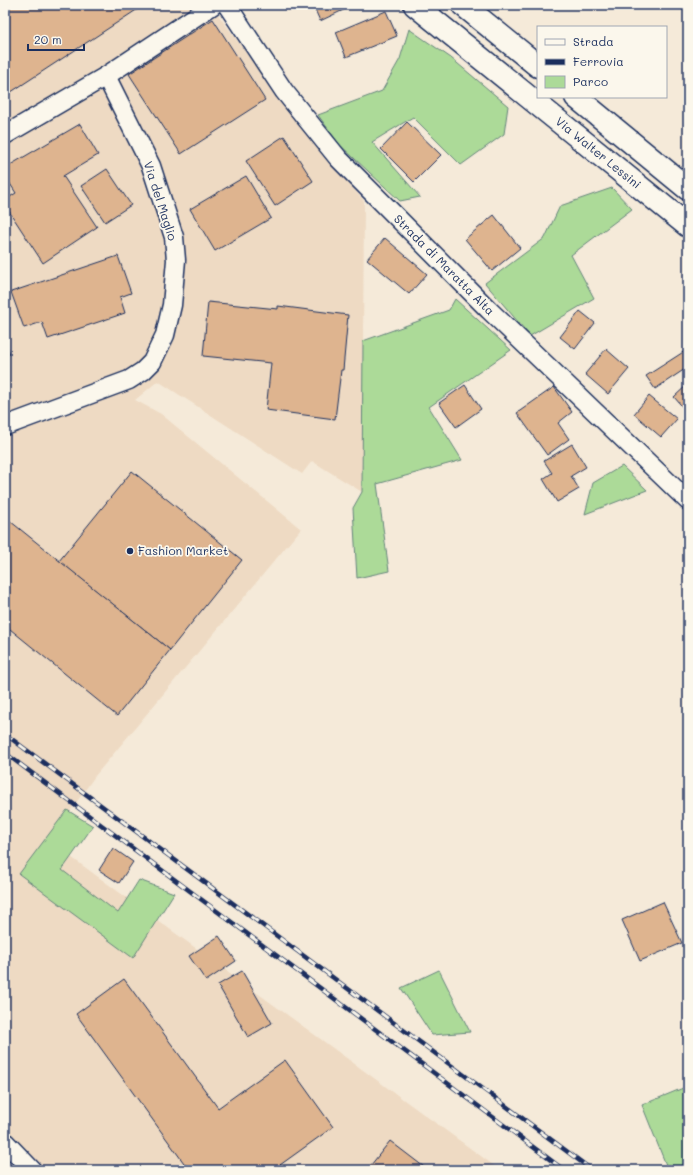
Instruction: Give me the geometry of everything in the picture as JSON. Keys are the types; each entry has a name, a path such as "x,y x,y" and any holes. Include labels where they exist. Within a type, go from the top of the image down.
{"main road":[{"name":"Via Walter Lessini","path":"415,5 688,226"},
{"path":"463,5 537,65"},
{"path":"577,98 688,189"}],"street":[{"path":"5,135 106,76 213,5"},
{"name":"Strada di Maratta Alta","path":"227,5 284,91 338,158 489,310 688,502"},
{"name":"Via del Maglio","path":"5,426 129,380 143,371 152,362 165,335 172,305 174,284 176,260 174,237 151,166 106,76"},
{"path":"5,1142 32,1170"}],"shaded area":[{"path":"5,5 211,5 314,144 364,201 362,492 312,461 302,474 158,381 135,400 161,414 301,529 95,776 49,841 500,1170 30,1170 5,1148"}],"green space":[{"path":"409,29 451,58 508,106 504,134 461,165 413,117 372,142 420,197 400,201 339,144 318,115 382,91 400,59"},
{"path":"612,188 632,209 571,255 594,298 530,336 485,283 545,238 560,206"},
{"path":"455,299 511,350 429,407 462,460 377,484 389,571 357,578 353,508 362,492 363,341 449,310"},
{"path":"622,466 647,490 585,514 593,483"},
{"path":"67,810 93,826 62,870 118,913 139,880 174,893 133,958 19,874"},
{"path":"439,970 470,1032 432,1035 401,988"},
{"path":"688,1086 688,1164 675,1170 668,1170 642,1105"}],"building":[{"path":"5,5 144,5 5,96"},
{"path":"313,5 354,5 320,21"},
{"path":"386,11 397,36 346,57 336,32"},
{"path":"213,19 265,100 181,154 129,74"},
{"path":"407,122 441,155 414,182 381,149"},
{"path":"80,124 98,155 63,176 97,227 43,263 5,205 5,200 16,193 5,176 5,168"},
{"path":"284,136 313,181 275,206 246,161"},
{"path":"107,169 131,205 105,222 81,186"},
{"path":"246,176 271,218 215,251 190,209"},
{"path":"494,215 520,248 492,271 465,239"},
{"path":"385,238 427,274 409,294 367,259"},
{"path":"118,256 131,293 120,297 125,313 48,339 42,322 24,328 11,292"},
{"path":"208,302 278,309 278,306 348,315 343,370 341,370 335,419 266,410 271,363 203,356"},
{"path":"580,311 595,323 575,349 560,337"},
{"path":"5,340 10,354 5,356"},
{"path":"606,349 629,369 608,394 585,374"},
{"path":"688,349 688,367 655,389 646,376"},
{"path":"688,384 688,411 687,412 674,397"},
{"path":"465,385 481,409 456,427 439,403"},
{"path":"554,387 572,412 558,423 569,439 547,455 517,413"},
{"path":"649,396 677,419 661,437 634,414"},
{"path":"572,444 586,467 571,476 579,489 557,502 543,479 552,473 544,461"},
{"path":"132,471 242,560 170,650 59,561"},
{"path":"5,517 170,650 117,716 5,625"},
{"path":"113,848 133,862 119,883 99,870"},
{"path":"663,902 682,943 640,961 622,920"},
{"path":"219,936 236,961 206,981 189,956"},
{"path":"242,971 272,1023 248,1037 218,985"},
{"path":"124,979 218,1108 285,1060 333,1127 273,1170 189,1170 76,1014"},
{"path":"390,1141 428,1170 367,1170"}],"railway":[{"path":"5,734 592,1170"},
{"path":"5,753 564,1170"}],"place":[{"name":"Fashion Market","path":"130,551"}]}
